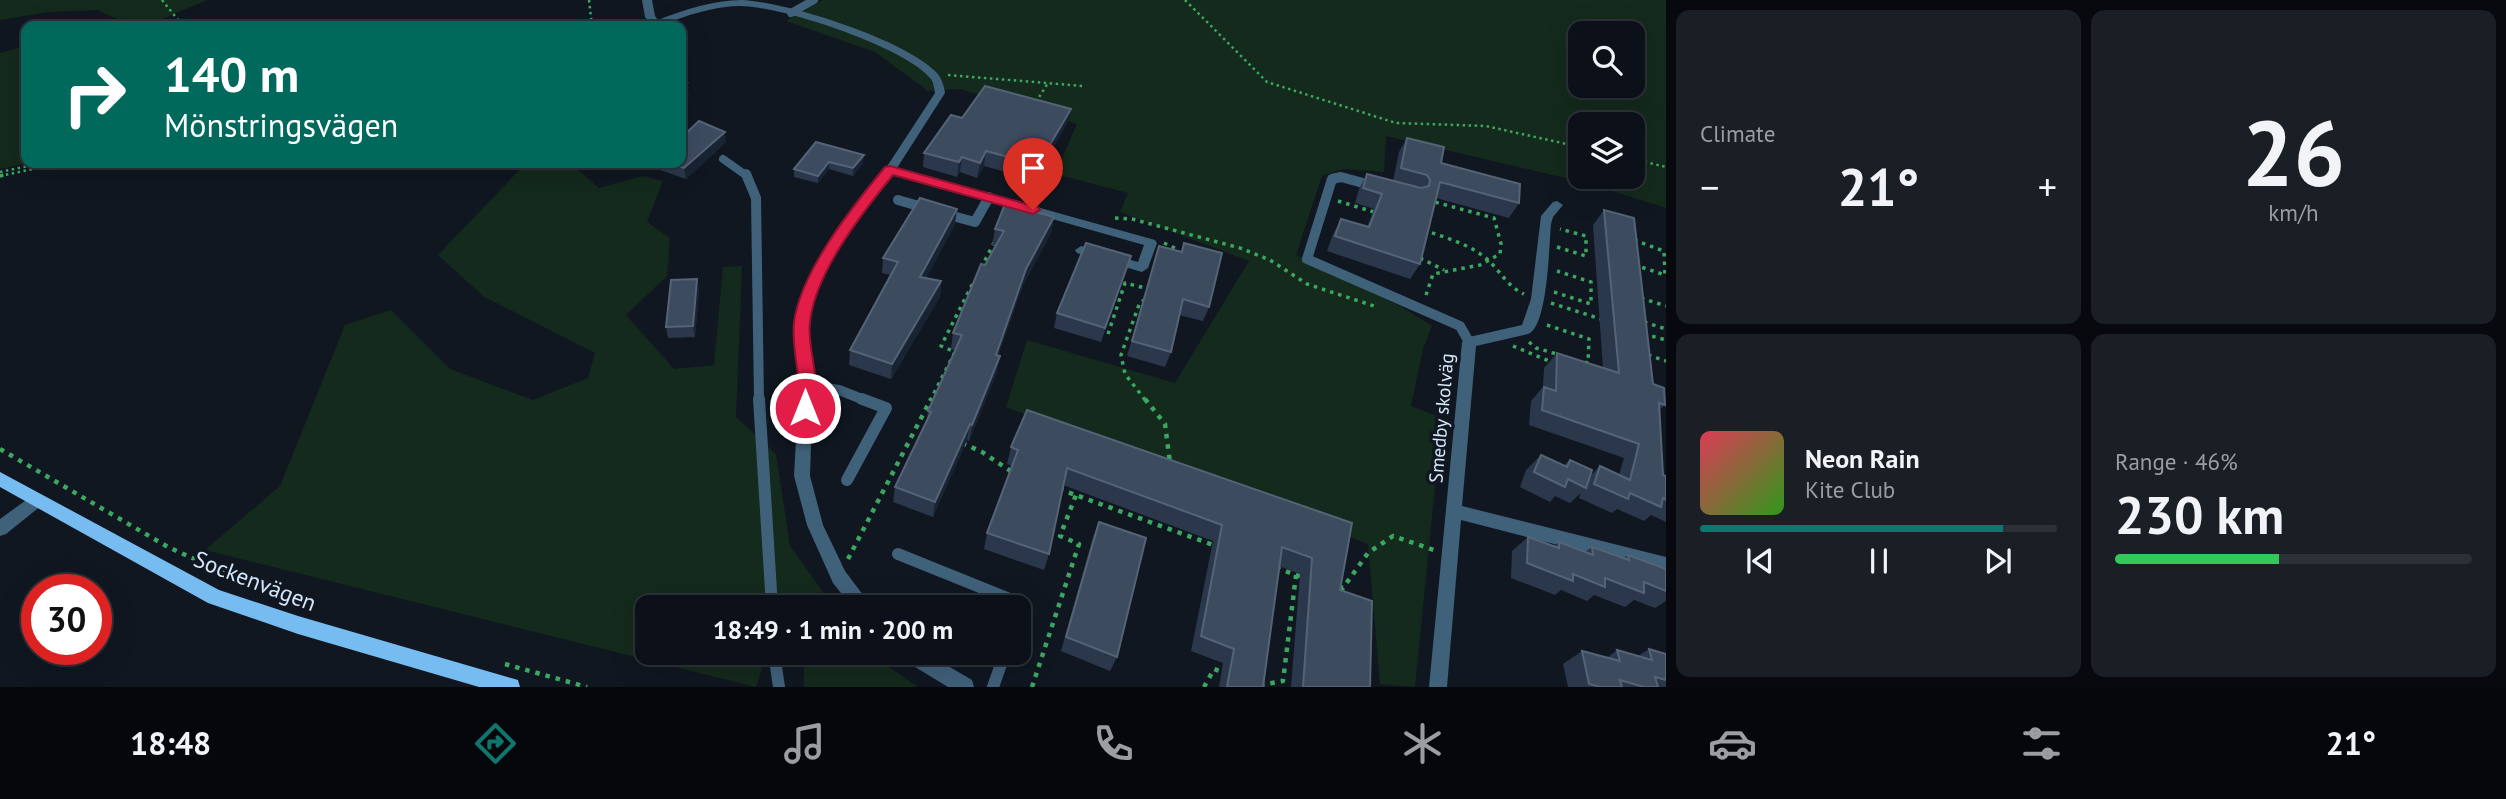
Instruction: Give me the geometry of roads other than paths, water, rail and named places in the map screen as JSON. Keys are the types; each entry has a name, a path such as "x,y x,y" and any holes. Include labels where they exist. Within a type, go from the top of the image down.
{"street":[{"path":"647,0 652,21"},
{"path":"668,21 746,1 880,43 932,74 938,82 940,93 890,170 855,214 809,291 801,324 807,385 802,476 815,526 839,577 853,595"},
{"path":"890,170 1151,243 1142,268 1081,250"},
{"name":"Smedby skolväg","path":"1438,687 1469,342 1528,329 1539,294 1545,224 1547,216 1556,205"},
{"name":"Sockenvägen","path":"0,479 214,597 298,625 511,687"},
{"path":"0,529 36,500"},
{"path":"1453,511 1666,565"},
{"path":"929,665 965,687"}],"lane":[{"path":"791,13 814,0"},
{"path":"723,159 740,167 749,176 756,198 759,413 771,595"},
{"path":"1390,190 1341,177 1332,179 1307,259 1460,326 1469,342"},
{"path":"898,200 975,222 989,197"},
{"path":"807,385 839,390 886,408 847,480"},
{"path":"898,554 1000,595"},
{"path":"776,665 779,687"},
{"path":"993,687 1001,665"}]}
